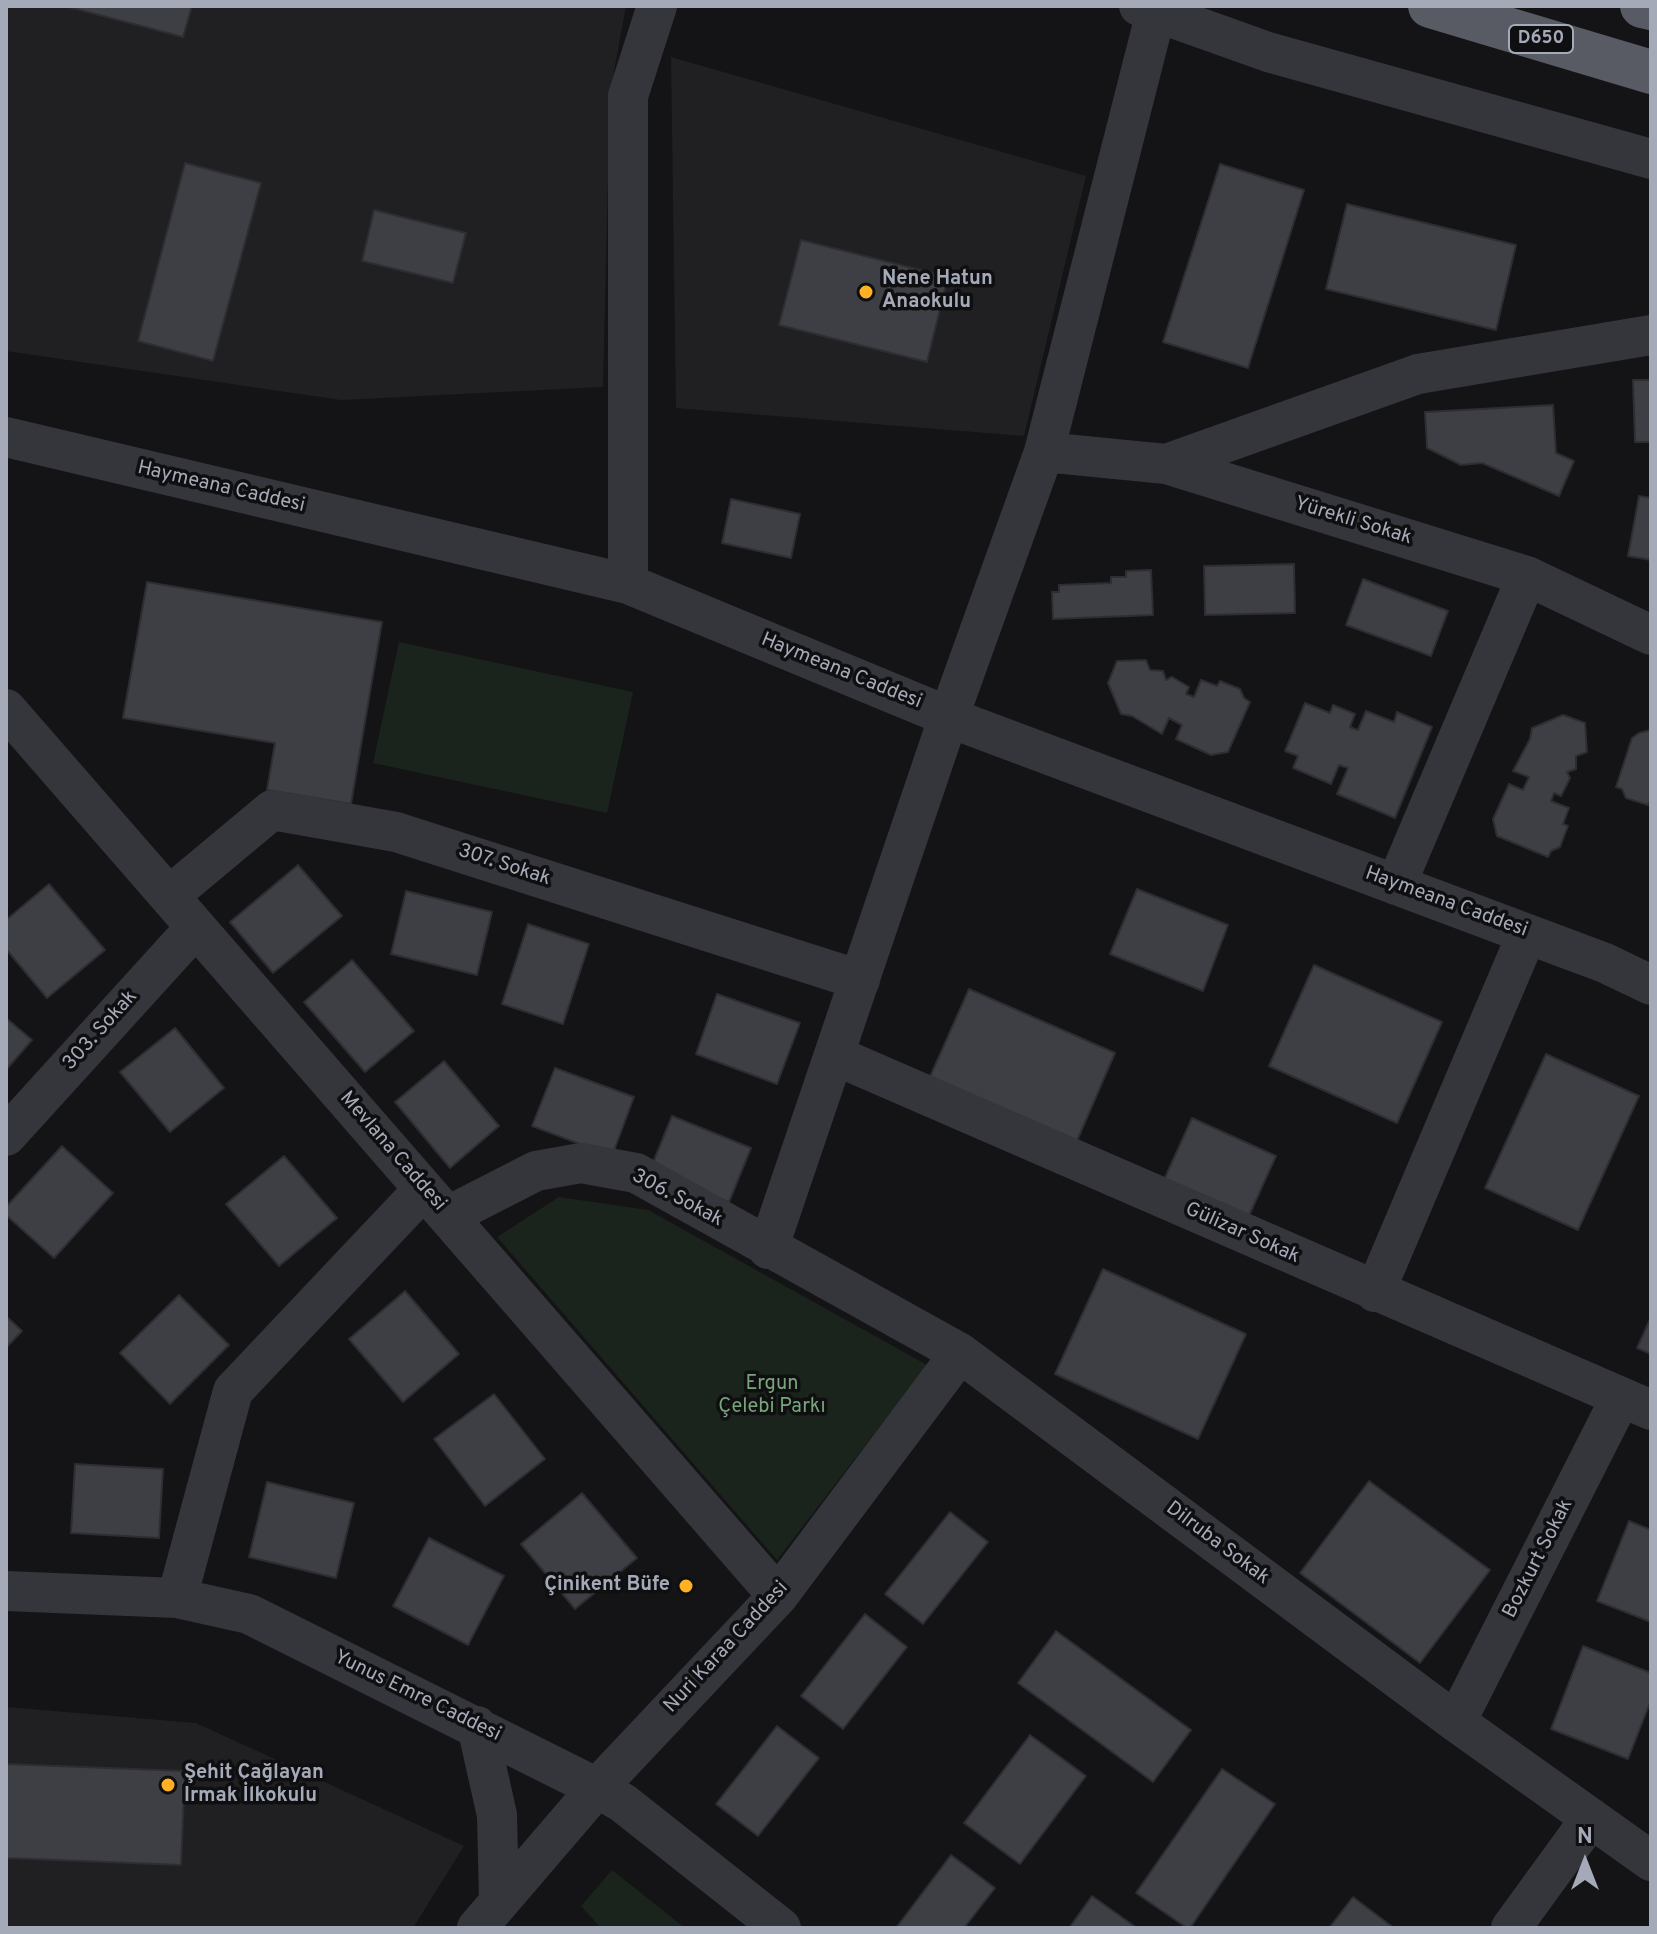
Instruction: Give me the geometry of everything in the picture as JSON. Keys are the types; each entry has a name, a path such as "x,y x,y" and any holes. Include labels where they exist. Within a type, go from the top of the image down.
{"highway":[{"name":"D650","path":"1430,6 1651,72"},
{"path":"1642,6 1651,8"}],"street":[{"path":"628,584 628,96 657,6"},
{"path":"768,1249 949,716 1044,452 1148,9 1268,52 1651,159"},
{"path":"1166,464 1418,374 1651,335"},
{"name":"Haymeana Caddesi","path":"6,437 628,584 949,716 1605,963 1651,985"},
{"name":"Yürekli Sokak","path":"1044,452 1166,464 1527,576 1651,635"},
{"path":"1396,885 1527,576"},
{"name":"Mevlana Caddesi","path":"6,709 778,1596"},
{"name":"307. Sokak","path":"169,896 272,810 396,832 860,980"},
{"name":"303. Sokak","path":"6,1136 196,927"},
{"path":"1375,1292 1527,934"},
{"name":"Gülizar Sokak","path":"834,1055 1636,1404"},
{"name":"306. Sokak","path":"177,1598 233,1391 436,1203 536,1171 581,1163 636,1173 768,1249"},
{"name":"Dilruba Sokak","path":"768,1249 960,1353 1456,1722 1651,1861"},
{"name":"Nuri Karaa Caddesi","path":"488,1915 597,1788 778,1596 960,1353"},
{"name":"Bozkurt Sokak","path":"1456,1722 1636,1404"},
{"name":"Yunus Emre Caddesi","path":"6,1591 177,1598 249,1614 477,1726 623,1803 781,1928"},
{"path":"477,1726 497,1815 488,1915"},
{"path":"1511,1928 1591,1818"}],"shaded area":[{"path":"6,6 626,6 610,93 603,387 341,400 6,351"},
{"name":"Nene Hatun Anaokulu","path":"671,57 1086,176 1024,436 676,408"},
{"name":"Şehit Çağlayan Irmak İlkokulu","path":"6,1707 196,1723 464,1846 413,1928 6,1928"}],"green space":[{"path":"399,642 633,692 607,813 373,763"},
{"name":"Ergun Çelebi Parkı","path":"559,1197 648,1210 927,1365 777,1560 497,1237"},
{"path":"612,1870 685,1928 601,1928 581,1906"}],"building":[{"path":"65,6 192,6 183,37"},
{"path":"185,163 261,183 213,361 138,341"},
{"path":"1220,164 1304,190 1248,368 1163,342"},
{"path":"1347,204 1516,245 1496,330 1326,289"},
{"path":"374,210 466,233 453,283 362,261"},
{"name":"Nene Hatun Anaokulu","path":"801,240 948,277 927,362 779,325"},
{"path":"1633,380 1651,380 1651,442 1635,442"},
{"path":"1553,405 1556,453 1574,461 1559,496 1482,463 1461,465 1427,448 1425,412"},
{"path":"1639,496 1651,498 1651,560 1628,556"},
{"path":"731,499 800,514 791,558 722,543"},
{"path":"1294,564 1295,613 1205,615 1204,566"},
{"path":"1151,570 1153,615 1053,619 1052,592 1059,592 1059,585 1111,583 1111,577 1126,577 1126,571"},
{"path":"1363,579 1448,611 1431,656 1346,625"},
{"path":"147,582 382,622 351,804 267,790 275,743 123,718"},
{"path":"1146,660 1150,670 1163,671 1166,680 1172,677 1189,687 1186,694 1194,697 1201,680 1217,686 1220,681 1240,689 1250,702 1228,752 1211,755 1176,739 1182,725 1169,718 1162,734 1132,716 1121,714 1108,683 1117,661"},
{"path":"1305,703 1330,713 1333,705 1355,714 1350,727 1358,730 1366,711 1394,722 1397,712 1432,727 1395,818 1337,794 1348,768 1339,765 1331,784 1293,768 1298,756 1285,751"},
{"path":"1563,715 1585,723 1587,752 1576,756 1576,769 1567,772 1570,778 1561,796 1554,793 1551,801 1569,808 1563,824 1568,826 1560,847 1551,851 1548,857 1497,836 1493,819 1509,784 1523,790 1529,777 1513,771 1530,739 1532,728"},
{"path":"1651,730 1651,800 1648,805 1626,798 1622,789 1616,787 1632,738"},
{"path":"298,865 342,916 273,973 230,922"},
{"path":"49,884 105,950 47,998 6,949 6,920"},
{"path":"1137,889 1228,925 1203,991 1110,954"},
{"path":"406,891 492,912 477,975 391,954"},
{"path":"528,924 589,944 563,1024 502,1004"},
{"path":"352,960 414,1031 365,1072 304,1002"},
{"path":"1314,965 1442,1022 1397,1123 1269,1066"},
{"path":"969,989 1115,1053 1076,1143 929,1079"},
{"path":"717,994 800,1023 777,1084 696,1054"},
{"path":"6,1018 32,1040 6,1070"},
{"path":"175,1028 224,1088 170,1132 120,1072"},
{"path":"1546,1054 1639,1096 1578,1230 1485,1188"},
{"path":"444,1061 499,1126 450,1168 395,1102"},
{"path":"555,1068 634,1097 612,1156 532,1126"},
{"path":"672,1116 751,1148 729,1202 650,1170"},
{"path":"1192,1118 1276,1156 1247,1220 1163,1182"},
{"path":"62,1146 113,1193 54,1258 6,1215 6,1207"},
{"path":"284,1156 337,1218 279,1266 226,1204"},
{"path":"1103,1269 1246,1334 1198,1439 1055,1374"},
{"path":"405,1291 459,1354 403,1402 349,1339"},
{"path":"179,1295 229,1345 170,1404 120,1353"},
{"path":"6,1316 22,1331 6,1348"},
{"path":"1651,1317 1651,1354 1637,1348"},
{"path":"494,1394 545,1459 485,1506 434,1439"},
{"path":"75,1464 163,1469 159,1538 71,1533"},
{"path":"1369,1481 1490,1570 1420,1663 1300,1573"},
{"path":"267,1482 354,1503 336,1578 249,1557"},
{"path":"582,1493 637,1558 575,1609 521,1544"},
{"path":"950,1512 988,1542 923,1624 885,1594"},
{"path":"1629,1521 1651,1530 1651,1622 1597,1601"},
{"path":"429,1538 504,1576 468,1645 393,1606"},
{"path":"865,1614 907,1647 843,1729 801,1696"},
{"path":"1056,1631 1191,1730 1153,1782 1018,1683"},
{"path":"1583,1646 1651,1673 1651,1700 1628,1759 1551,1729"},
{"path":"777,1726 819,1758 758,1836 716,1804"},
{"path":"1030,1735 1086,1776 1020,1864 964,1823"},
{"name":"Şehit Çağlayan Irmak İlkokulu","path":"6,1764 185,1771 181,1865 6,1858"},
{"path":"1222,1769 1275,1804 1190,1928 1187,1928 1136,1893"},
{"path":"951,1855 995,1888 964,1928 896,1928"},
{"path":"1092,1896 1137,1928 1069,1928"},
{"path":"1353,1897 1394,1928 1329,1928"}],"place":[{"name":"Nene Hatun Anaokulu","path":"866,292"},
{"name":"Çinikent Büfe","path":"686,1586"},
{"name":"Şehit Çağlayan Irmak İlkokulu","path":"168,1785"}]}
